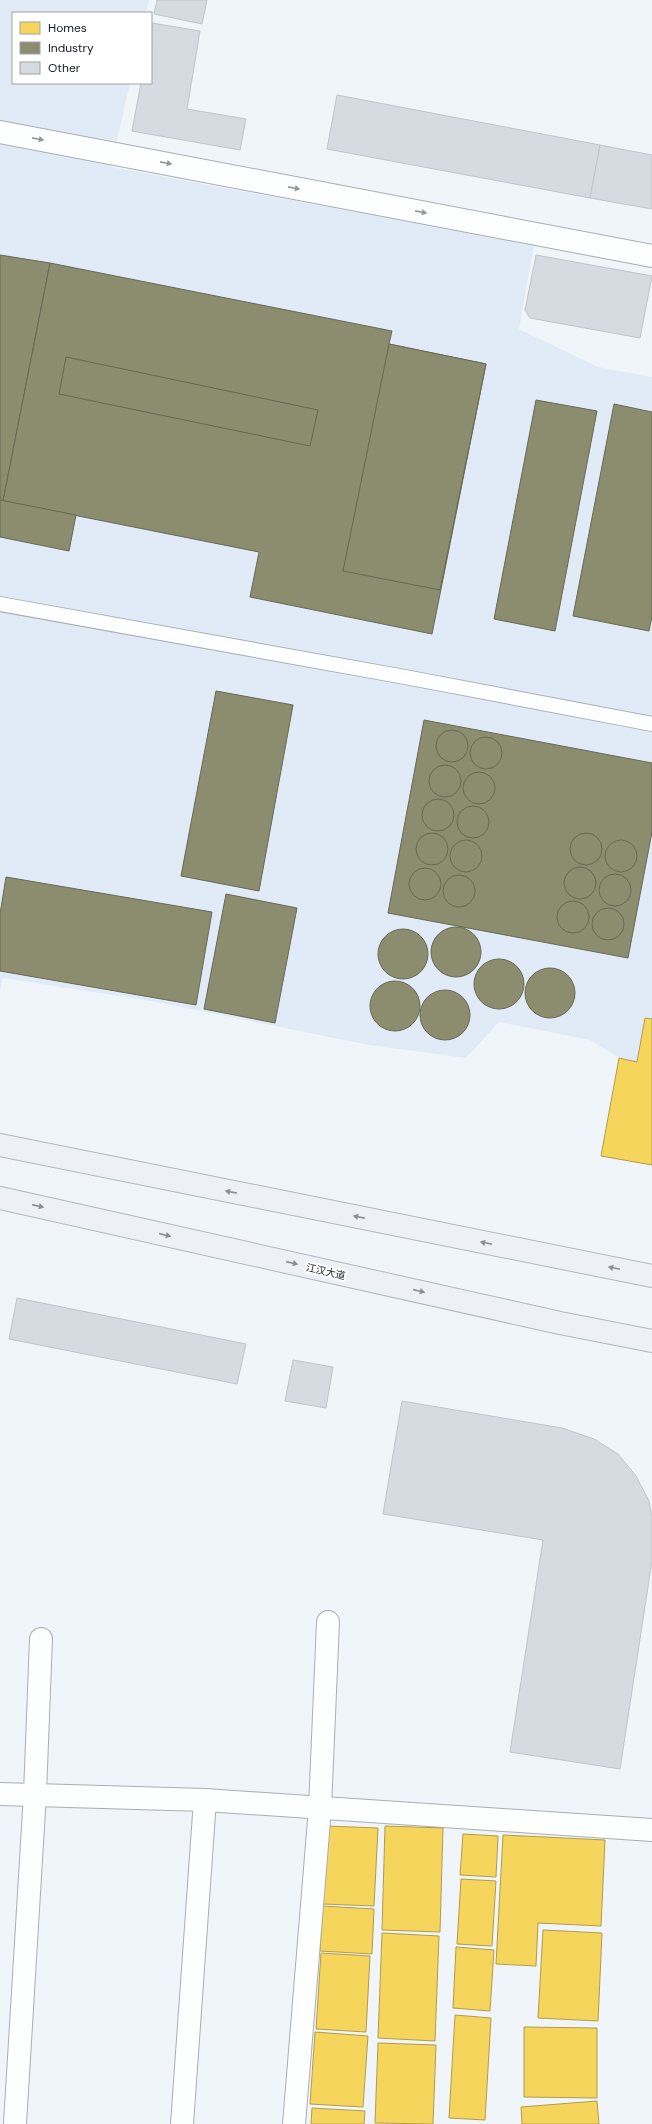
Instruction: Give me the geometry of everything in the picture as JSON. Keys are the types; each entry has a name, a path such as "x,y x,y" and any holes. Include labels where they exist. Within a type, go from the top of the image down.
{"main road":[{"path":"0,1145 650,1275"},
{"name":"江汉大道","path":"0,1198 560,1323 652,1340"},
{"path":"617,1334 652,1356"}],"street":[{"path":"0,132 652,256"},
{"path":"294,2124 320,1808 328,1622"},
{"path":"15,2124 35,1794 41,1639"},
{"path":"0,1794 205,1800 652,1830"},
{"path":"182,2124 205,1800"}],"lane":[{"path":"0,604 390,674 652,724"}],"shaded area":[{"path":"0,0 149,0 146,12 12,12 12,84 130,84 111,167 534,245 519,329 598,367 652,377 652,1019 645,1018 637,1062 619,1058 590,1040 499,1022 466,1058 369,1045 151,1001 3,978 0,991"}],"building: Homes":[{"path":"645,1018 652,1019 652,1165 601,1156 619,1058 637,1062"},
{"path":"326,1826 378,1828 374,1906 323,1904"},
{"path":"385,1826 443,1828 440,1932 382,1930"},
{"path":"463,1834 498,1836 496,1877 460,1875"},
{"path":"503,1835 605,1840 601,1926 538,1923 536,1966 496,1964"},
{"path":"461,1879 496,1881 492,1946 457,1944"},
{"path":"323,1906 374,1909 372,1954 320,1951"},
{"path":"543,1930 602,1933 598,2021 538,2018"},
{"path":"382,1933 439,1936 435,2041 378,2038"},
{"path":"456,1947 494,1950 490,2011 453,2008"},
{"path":"321,1953 370,1956 366,2032 316,2029"},
{"path":"455,2015 491,2018 485,2120 449,2118"},
{"path":"524,2027 597,2028 597,2098 524,2097"},
{"path":"315,2032 368,2036 363,2107 310,2104"},
{"path":"378,2043 436,2045 433,2124 375,2123"},
{"path":"597,2101 599,2124 522,2124 521,2107"},
{"path":"312,2108 365,2111 364,2124 311,2124"}],"building: Industry":[{"path":"0,255 50,263 3,501 0,500"},
{"path":"50,263 392,331 389,344 486,364 432,634 250,597 259,552 3,501"},
{"path":"389,344 486,364 440,590 343,571"},
{"path":"66,357 318,410 310,446 59,394"},
{"path":"536,400 597,411 555,631 494,619"},
{"path":"614,404 652,412 652,616 649,631 573,616"},
{"path":"0,500 76,515 69,551 0,537"},
{"path":"216,691 293,705 259,891 181,876"},
{"path":"424,720 652,763 652,832 628,958 388,913"},
{"path":"449,730 455,730 465,737 468,746 467,752 461,759 455,762 449,762 439,755 436,749 436,743 443,733"},
{"path":"483,737 489,737 499,744 502,753 501,759 495,766 489,769 483,769 473,762 470,756 470,750 477,740"},
{"path":"442,765 448,765 458,772 461,781 460,787 454,794 448,797 442,797 432,790 429,784 429,778 436,768"},
{"path":"476,772 482,772 492,779 495,788 494,794 488,801 482,804 476,804 466,797 463,791 463,785 470,775"},
{"path":"435,799 441,799 451,806 454,815 453,821 447,828 441,831 435,831 425,824 422,818 422,812 429,802"},
{"path":"470,806 476,806 486,813 489,822 488,828 482,835 476,838 470,838 460,831 457,825 457,819 464,809"},
{"path":"429,833 435,833 445,840 448,849 447,855 441,862 435,865 429,865 419,858 416,852 416,846 423,836"},
{"path":"583,833 589,833 599,840 602,849 601,855 595,862 589,865 583,865 573,858 570,852 570,846 577,836"},
{"path":"463,840 469,840 479,847 482,856 481,862 475,869 469,872 463,872 453,865 450,859 450,853 457,843"},
{"path":"618,840 624,840 634,847 637,856 636,862 630,869 624,872 618,872 608,865 605,859 605,853 612,843"},
{"path":"577,867 583,867 593,874 596,883 595,889 589,896 583,899 577,899 567,892 564,886 564,880 571,870"},
{"path":"422,868 428,868 438,875 441,884 440,890 434,897 428,900 422,900 412,893 409,887 409,881 416,871"},
{"path":"612,874 618,874 628,881 631,890 630,896 624,903 618,906 612,906 602,899 599,893 599,887 606,877"},
{"path":"456,875 462,875 472,882 475,891 474,897 468,904 462,907 456,907 446,900 443,894 443,888 450,878"},
{"path":"6,877 212,912 196,1005 0,971 0,914"},
{"path":"226,894 297,908 275,1023 204,1009"},
{"path":"570,901 576,901 586,908 589,917 588,923 582,930 576,933 570,933 560,926 557,920 557,914 564,904"},
{"path":"605,908 611,908 621,915 624,924 623,930 617,937 611,940 605,940 595,933 592,927 592,921 599,911"},
{"path":"456,927 465,929 474,934 479,943 481,952 479,961 474,970 465,975 456,977 447,975 438,970 433,961 431,952 433,943 438,934 447,929"},
{"path":"403,929 417,933 424,940 428,954 424,968 417,975 403,979 389,975 382,968 378,954 382,940 389,933"},
{"path":"499,959 513,963 520,970 524,984 520,998 513,1005 499,1009 485,1005 478,998 474,984 478,970 485,963"},
{"path":"550,968 564,972 571,979 575,993 571,1007 564,1014 550,1018 536,1014 529,1007 525,993 529,979 536,972"},
{"path":"395,981 409,985 416,992 420,1006 416,1020 409,1027 395,1031 381,1027 374,1020 370,1006 374,992 381,985"},
{"path":"445,990 459,994 466,1001 470,1015 466,1029 459,1036 445,1040 431,1036 424,1029 420,1015 424,1001 431,994"}],"building: Other":[{"path":"157,0 207,0 202,24 154,14"},
{"path":"152,23 200,31 187,109 246,119 240,150 132,131 141,84 152,84"},
{"path":"337,95 600,145 590,198 327,149"},
{"path":"600,145 652,155 652,209 590,198"},
{"path":"536,255 652,276 640,338 530,318 525,310"},
{"path":"17,1298 246,1344 237,1384 9,1339"},
{"path":"293,1360 333,1367 326,1408 285,1401"},
{"path":"402,1401 562,1428 594,1439 618,1454 636,1476 649,1501 652,1517 652,1561 620,1769 510,1752 543,1540 383,1514"}]}
